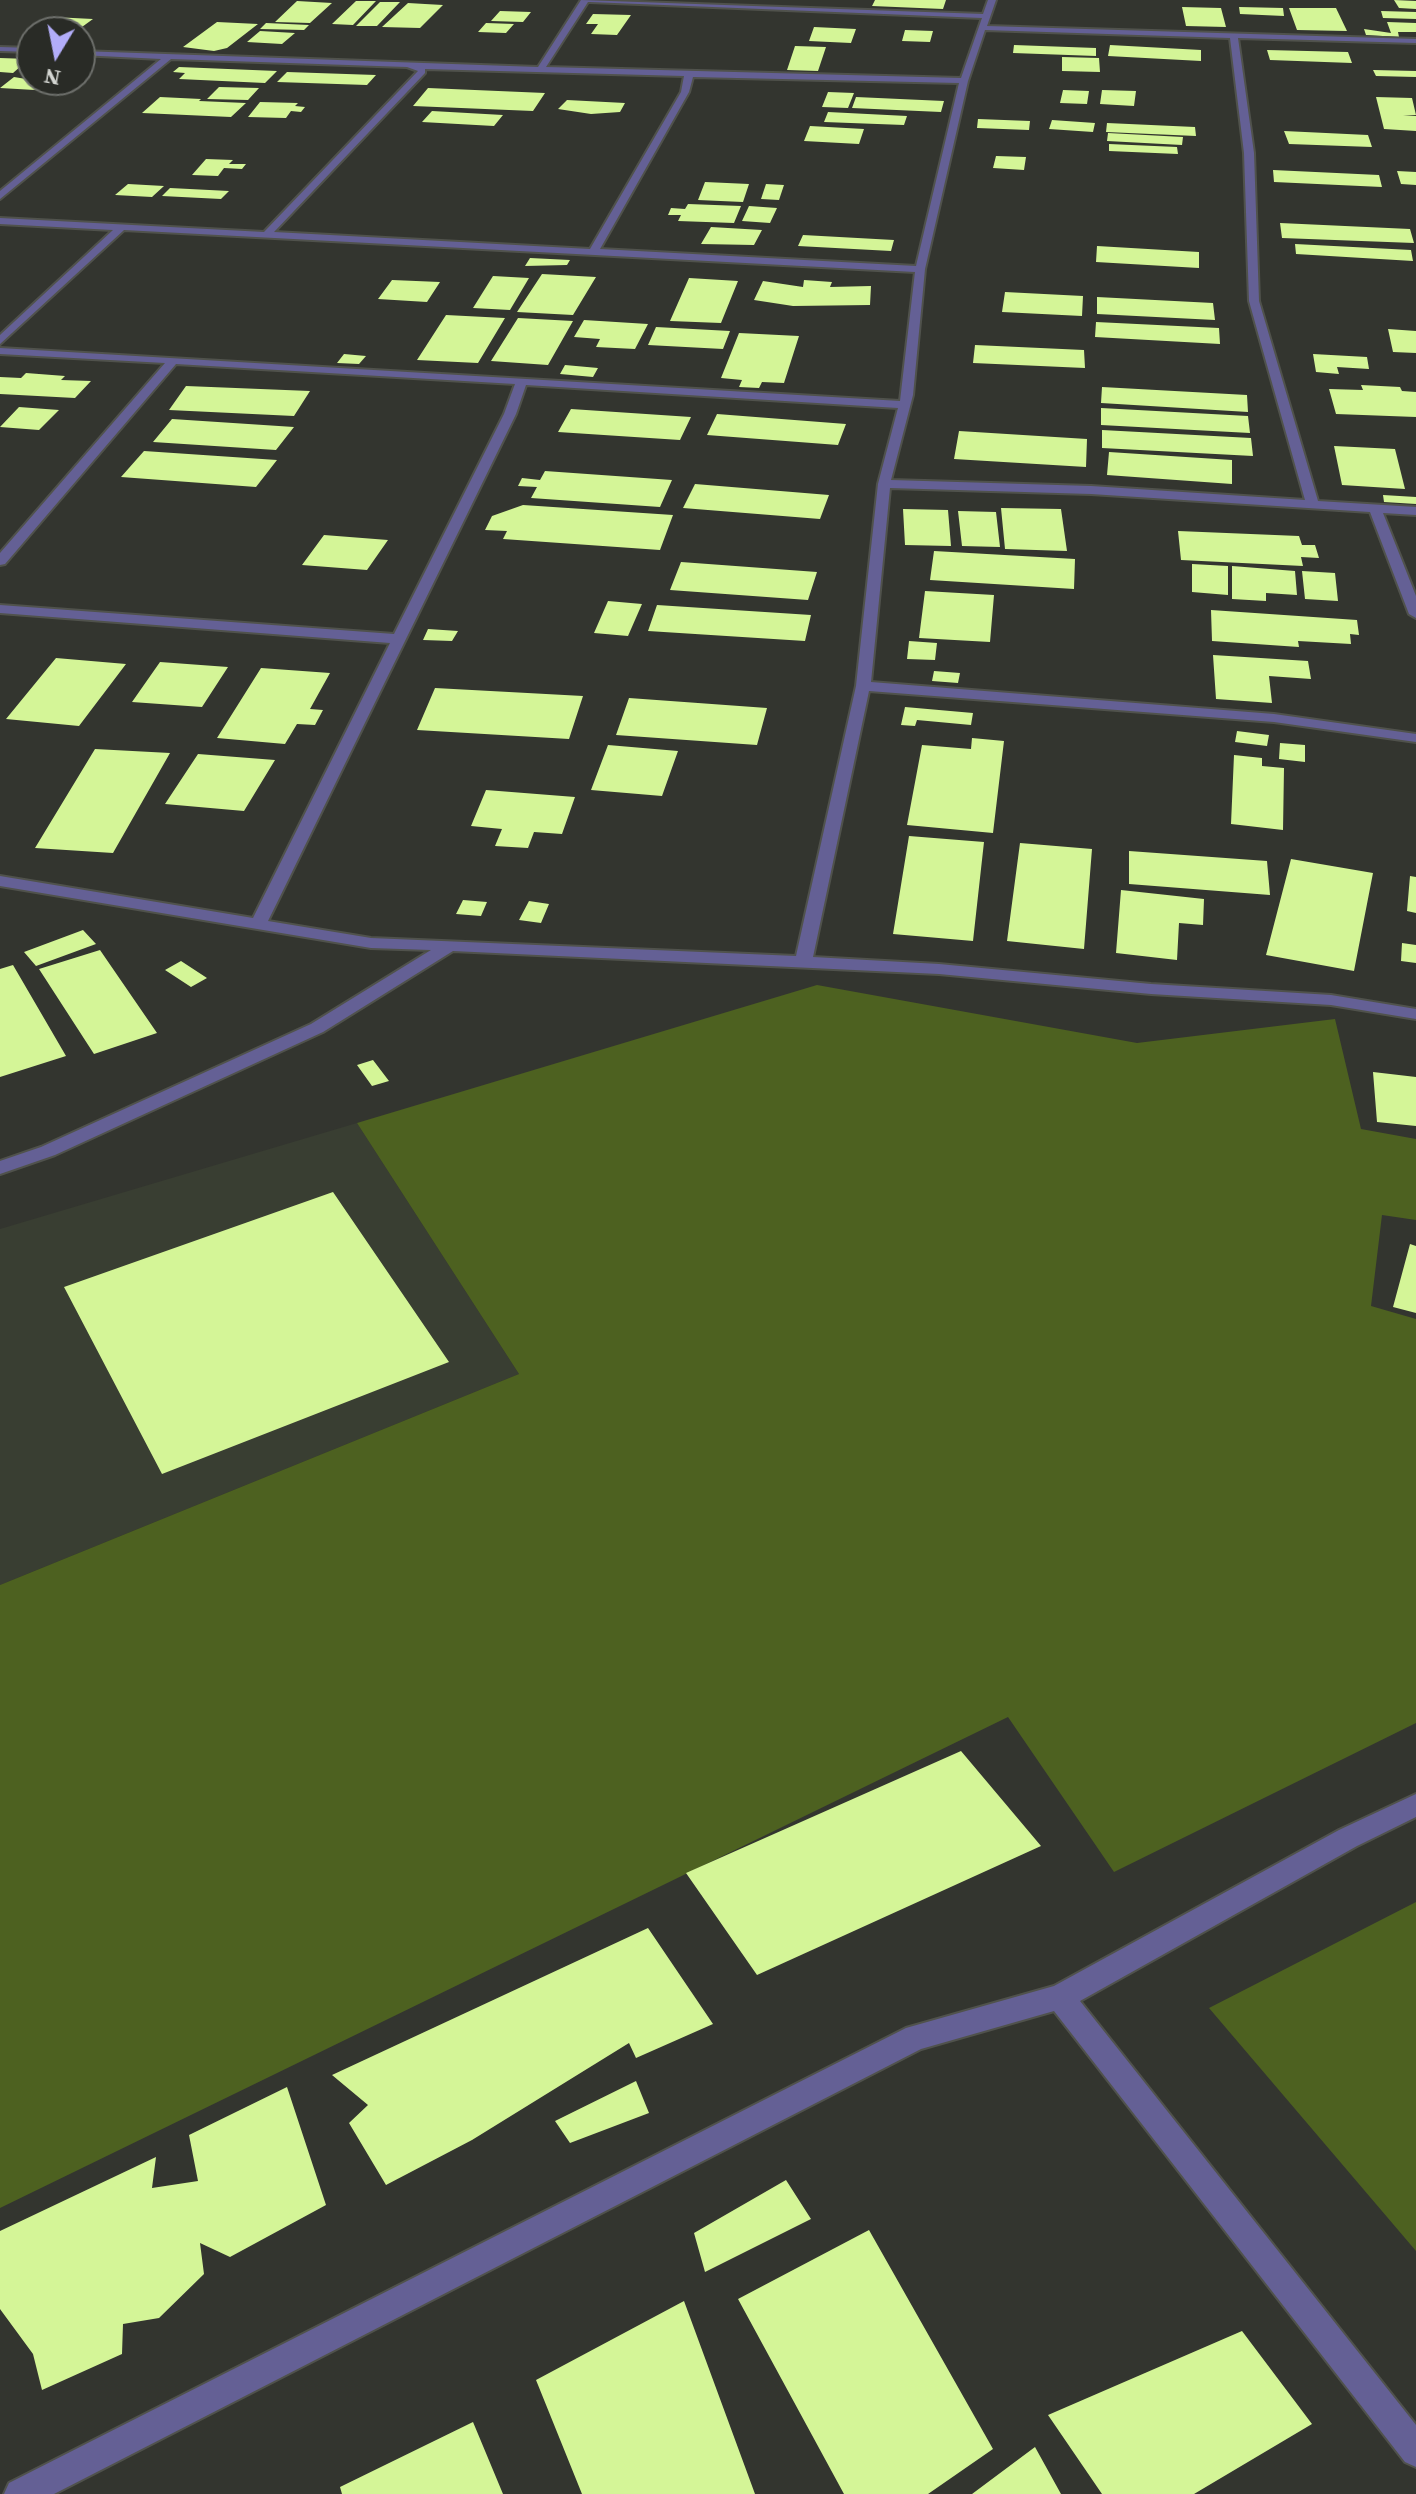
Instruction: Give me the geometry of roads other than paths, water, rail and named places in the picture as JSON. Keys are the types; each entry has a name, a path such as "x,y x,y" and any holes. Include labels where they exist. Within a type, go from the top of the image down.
{"street":[{"path":"541,69 587,0 744,3 987,16"},
{"path":"804,960 863,686 884,484 904,405 920,269 964,81 992,0"},
{"path":"982,28 1416,41"},
{"path":"1234,35 1249,153 1254,301 1313,506"},
{"path":"96,54 964,81"},
{"path":"0,196 169,57"},
{"path":"267,234 422,71 416,66"},
{"path":"593,252 685,92 689,74"},
{"path":"0,221 920,269"},
{"path":"0,341 122,227"},
{"path":"0,351 904,405"},
{"path":"0,561 173,360"},
{"path":"259,922 510,414 521,383"},
{"path":"884,484 1091,490 1416,511"},
{"path":"1376,510 1416,614"},
{"path":"0,609 399,639"},
{"path":"863,686 1235,714 1416,738"},
{"path":"0,881 371,943 804,960 939,969 1151,989 1331,1000 1416,1014"},
{"path":"0,1168 48,1151 317,1028 448,947"},
{"path":"20,2494 916,2037 1060,1997 1348,1838 1416,1805"},
{"path":"1060,1997 1416,2451"}]}
